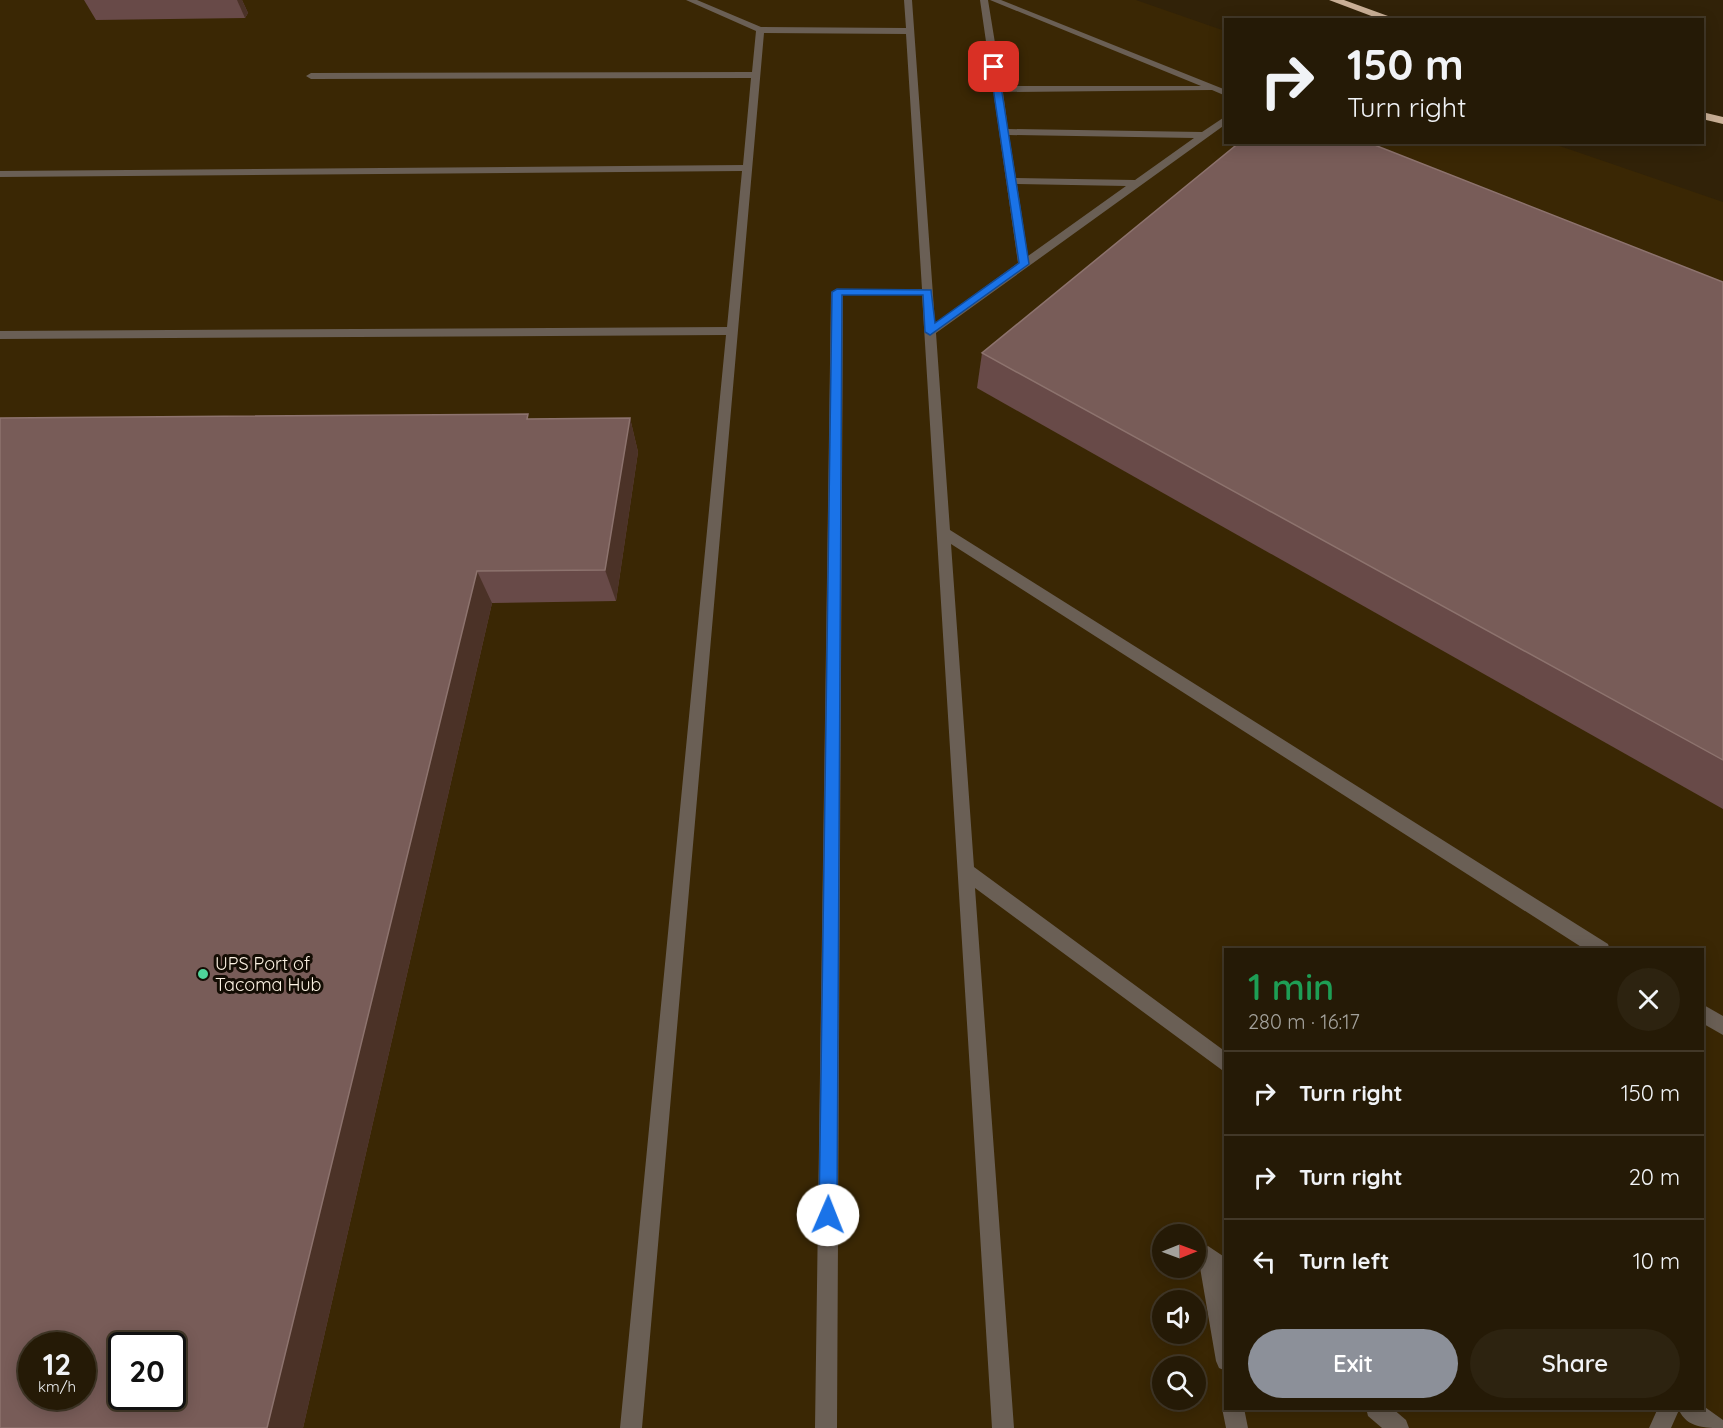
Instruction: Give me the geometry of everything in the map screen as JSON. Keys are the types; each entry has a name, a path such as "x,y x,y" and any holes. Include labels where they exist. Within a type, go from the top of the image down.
{"highway":[{"path":"1334,0 1388,18"},
{"path":"1704,116 1723,121"}],"street":[{"path":"690,0 760,30 910,31"},
{"path":"908,0 1003,1428"},
{"path":"984,0 1024,264"},
{"path":"994,0 1224,92"},
{"path":"631,1428 760,30"},
{"path":"311,76 755,75"},
{"path":"998,89 1215,88"},
{"path":"930,332 1224,120"},
{"path":"1004,132 1203,135"},
{"path":"0,174 747,168"},
{"path":"1011,181 1136,183"},
{"path":"826,1428 837,292 927,292"},
{"path":"0,335 732,331"},
{"path":"944,533 1599,948"},
{"path":"966,871 1224,1063"},
{"path":"1704,1014 1723,1026"},
{"path":"1224,1270 1208,1256 1224,1349"},
{"path":"1233,1410 1237,1428"},
{"path":"1378,1410 1398,1428"},
{"path":"1660,1428 1668,1410"},
{"path":"1692,1410 1715,1428"}],"shaded area":[{"path":"0,0 1136,0 1224,31 1224,144 1554,144 1723,202 1723,1428 0,1428"}],"building":[{"path":"1238,144 1372,144 1723,282 1723,760 982,353"},
{"name":"UPS Port of Tacoma Hub","path":"528,414 527,419 630,418 605,570 477,571 267,1428 0,1428 0,418"}],"place":[{"name":"UPS Port of Tacoma Hub","path":"203,974"}],"route":[{"path":"828,1215 837,292 927,292 930,332 1024,264 994,67"}]}
